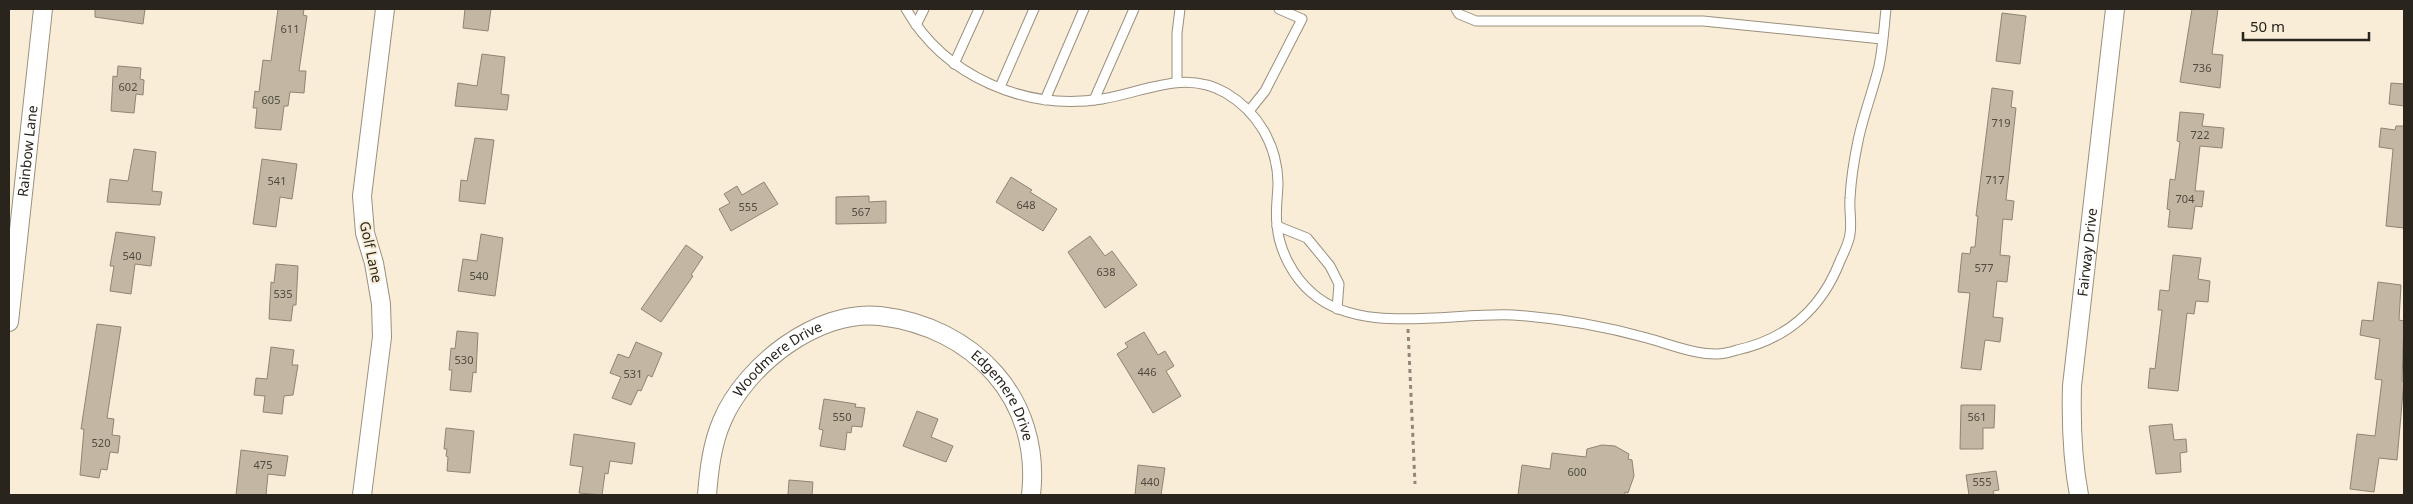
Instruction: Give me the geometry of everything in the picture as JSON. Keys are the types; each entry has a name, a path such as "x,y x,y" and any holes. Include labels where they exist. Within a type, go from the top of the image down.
{"street":[{"name":"Rainbow Lane","path":"9,322 43,9"},
{"name":"Golf Lane","path":"362,495 382,337 381,304 374,263 365,233 362,196 385,9"},
{"name":"Fairway Drive","path":"2079,495 2073,463 2072,386 2115,9"},
{"name":"Woodmere Drive","path":"707,495 711,460 721,422 731,401 754,370 784,345 818,327 864,317 879,316 926,327"},
{"name":"Edgemere Drive","path":"926,327 949,336 976,354 1008,390 1028,434 1032,458 1031,495"}],"lane":[{"path":"906,9 922,34 954,64 1000,87 1046,100 1058,102 1094,100 1167,82 1206,84 1225,93 1249,111 1270,142 1276,159 1278,186 1277,226 1292,272 1310,292 1328,306 1366,317 1407,319 1473,314 1572,321 1691,351 1718,354 1746,348 1779,336 1808,313 1834,276 1850,235 1850,200 1858,140 1879,63 1886,9"},
{"path":"916,25 924,9"},
{"path":"954,64 979,9"},
{"path":"1000,87 1034,9"},
{"path":"1046,100 1084,9"},
{"path":"1094,100 1134,9"},
{"path":"1177,82 1177,33 1180,9"},
{"path":"1249,111 1265,91 1302,19 1279,9"},
{"path":"1456,9 1460,14 1476,21 1703,21 1882,39"},
{"path":"1277,226 1307,238 1330,266 1339,284 1337,309"}],"path":[{"path":"1407,319 1414,484"}],"building":[{"path":"95,9 145,9 143,24 95,17"},
{"path":"278,9 304,9 303,15 307,16 299,71 306,71 304,93 290,92 288,106 284,106 281,130 255,128 257,108 253,108 255,91 259,92 263,60 271,61"},
{"path":"465,9 491,9 488,31 463,28"},
{"path":"2192,9 2218,9 2212,54 2223,55 2220,88 2180,82"},
{"path":"2002,13 2026,16 2020,64 1996,61"},
{"path":"482,54 505,57 501,94 509,95 507,110 455,106 458,83 477,86"},
{"path":"118,66 141,68 140,79 144,80 143,95 136,94 134,113 111,111 113,76 117,77"},
{"path":"2391,83 2404,84 2404,106 2389,104"},
{"path":"1992,88 2013,91 2011,107 2016,108 2006,200 2014,201 2012,220 2003,219 2000,255 2010,256 2007,282 1997,281 1993,317 2003,318 2000,342 1985,340 1981,370 1961,368 1970,293 1958,292 1962,253 1970,254 1971,247 1975,247 1978,216 1976,216"},
{"path":"2180,112 2204,114 2202,126 2224,128 2222,148 2200,146 2195,191 2204,191 2202,207 2195,206 2192,229 2168,227 2170,210 2167,209 2170,179 2175,180 2180,142 2177,141"},
{"path":"2396,126 2404,126 2404,228 2386,226 2393,149 2379,147 2381,128 2395,130"},
{"path":"475,138 494,140 485,204 459,201 461,180 467,181"},
{"path":"134,149 156,152 152,191 162,192 160,205 107,202 110,179 128,181"},
{"path":"262,159 297,164 292,199 280,197 276,227 253,224"},
{"path":"1011,177 1057,209 1043,231 996,202"},
{"path":"764,182 778,204 731,231 719,209 730,203 724,194 737,186 742,195"},
{"path":"869,196 869,202 886,201 886,223 836,224 836,197"},
{"path":"116,232 155,237 151,266 135,264 131,294 110,291 114,266 110,266"},
{"path":"481,234 503,238 495,296 458,291 463,259 477,261"},
{"path":"1090,236 1105,256 1112,251 1137,285 1105,308 1068,252"},
{"path":"686,245 703,257 691,275 693,276 661,322 641,309"},
{"path":"2173,255 2201,258 2198,279 2210,281 2208,302 2196,301 2194,314 2187,313 2178,391 2148,388 2150,368 2155,369 2162,310 2158,310 2160,290 2169,291"},
{"path":"276,264 298,266 296,305 293,305 291,321 269,319 271,282 274,283"},
{"path":"2378,282 2401,285 2399,320 2404,321 2402,381 2404,381 2397,460 2379,458 2374,492 2350,489 2357,434 2375,436 2382,380 2375,379 2380,339 2360,335 2362,320 2373,321"},
{"path":"97,324 121,327 107,418 114,419 112,435 120,436 118,453 110,452 107,470 101,469 99,478 80,475 84,429 81,429"},
{"path":"457,331 478,333 476,373 473,372 471,392 450,390 452,370 449,370 451,348 455,349"},
{"path":"1144,332 1158,355 1165,351 1174,366 1166,371 1181,396 1153,413 1117,354 1128,347 1125,343"},
{"path":"636,342 662,353 652,377 648,375 641,391 638,390 631,405 612,398 621,377 610,373 618,354 629,358"},
{"path":"271,347 294,350 292,365 298,365 293,395 284,396 282,414 263,412 265,396 254,395 256,378 267,379"},
{"path":"824,399 856,404 855,407 865,408 862,427 852,426 851,433 847,432 845,450 820,446 823,430 819,429"},
{"path":"1961,405 1995,405 1994,428 1983,428 1983,449 1960,449"},
{"path":"917,411 938,419 931,437 953,446 946,462 903,446"},
{"path":"2172,424 2174,440 2186,439 2187,452 2180,453 2181,472 2156,474 2149,426"},
{"path":"446,428 474,431 470,473 447,471 447,449 444,449"},
{"path":"574,434 635,443 632,464 610,461 608,474 605,473 602,495 579,493 583,467 570,465"},
{"path":"1602,445 1615,446 1629,454 1628,459 1632,460 1634,476 1628,493 1625,492 1625,495 1518,495 1522,465 1550,469 1552,453 1586,457 1587,449"},
{"path":"241,450 288,456 285,476 268,474 266,495 236,495"},
{"path":"1138,465 1165,468 1161,495 1135,495"},
{"path":"1996,471 1999,490 1993,491 1994,495 1969,495 1966,475"},
{"path":"789,480 813,482 812,495 788,495"}]}
